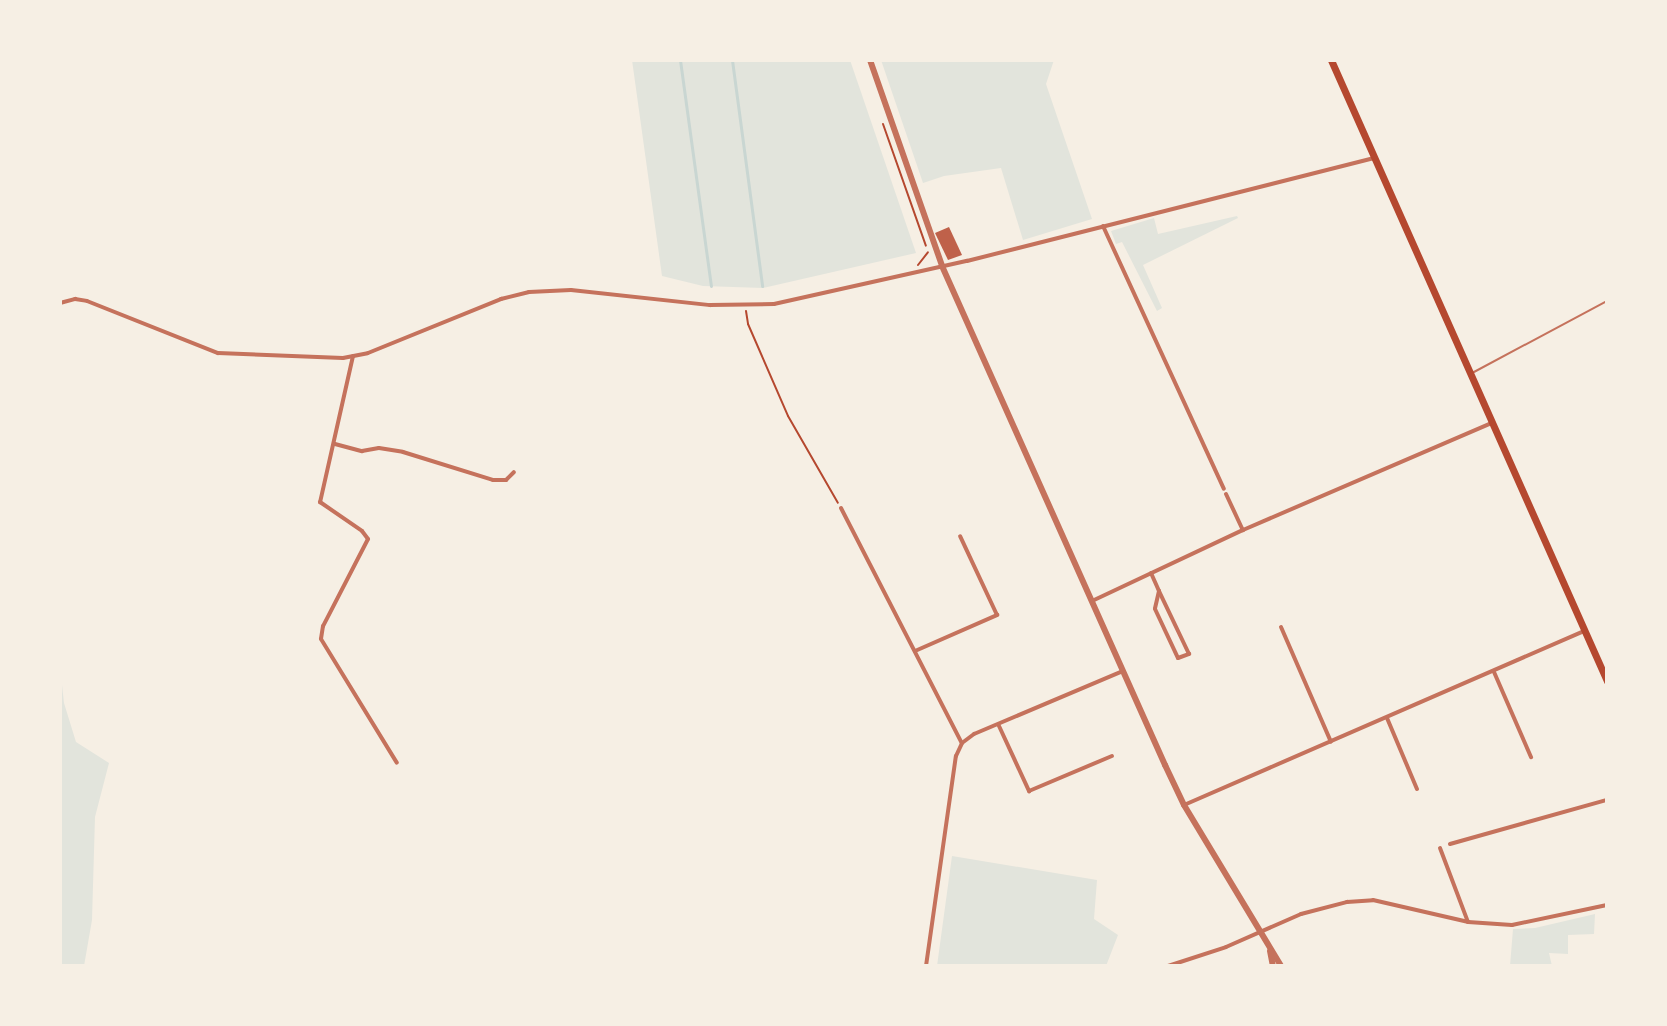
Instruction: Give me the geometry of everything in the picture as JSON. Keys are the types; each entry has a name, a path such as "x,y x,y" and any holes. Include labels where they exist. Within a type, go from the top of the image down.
{"main road":[{"path":"1331,60 1607,681"}],"street":[{"path":"870,60 942,266 1123,671 1184,805 1281,966"},
{"path":"60,303 87,301 218,353 332,359 353,356 501,299 529,292 580,291 747,306 783,303 1375,158"},
{"path":"1103,226 1243,530"},
{"path":"353,356 320,502 368,539 323,626 321,639 397,763"},
{"path":"1092,601 1243,530 1493,423"},
{"path":"335,444 362,451 379,448 403,452 493,480 506,480 514,472"},
{"path":"841,508 962,743"},
{"path":"915,651 997,615 960,536"},
{"path":"1151,573 1189,654 1178,658 1155,609 1159,591"},
{"path":"1281,627 1331,742"},
{"path":"1184,805 1584,631"},
{"path":"926,966 956,756 962,743 974,734 1123,671"},
{"path":"1494,671 1531,757"},
{"path":"1387,718 1417,789"},
{"path":"999,726 1029,791 1112,756"},
{"path":"1450,844 1607,800"},
{"path":"1440,848 1468,922"},
{"path":"1168,966 1317,910 1373,900 1468,922 1512,925 1607,905"},
{"path":"1268,944 1273,966"}],"lane":[{"path":"1470,374 1607,301"}],"path":[{"path":"881,119 927,251 927,257 919,266"},
{"path":"747,306 748,324 788,416 841,508"}],"shaded area":[{"path":"632,60 850,60 916,253 763,288 703,286 662,276"},
{"path":"881,60 1054,60 1046,84 1092,219 1023,240 1001,168 944,176 923,183"},
{"path":"1237,216 1143,265 1162,308 1157,311 1122,242 1116,244 1111,231 1154,218 1158,234"},
{"path":"60,667 64,703 76,742 109,763 95,817 92,920 84,966 60,966"},
{"path":"952,856 1097,880 1094,919 1118,935 1106,966 937,966"},
{"path":"1595,914 1594,934 1568,935 1568,954 1549,953 1552,966 1510,966 1513,929 1535,928"}],"building":[{"path":"949,227 962,255 948,260 935,233"}],"waterway":[{"path":"680,60 711,286"},
{"path":"732,60 762,286"}]}
